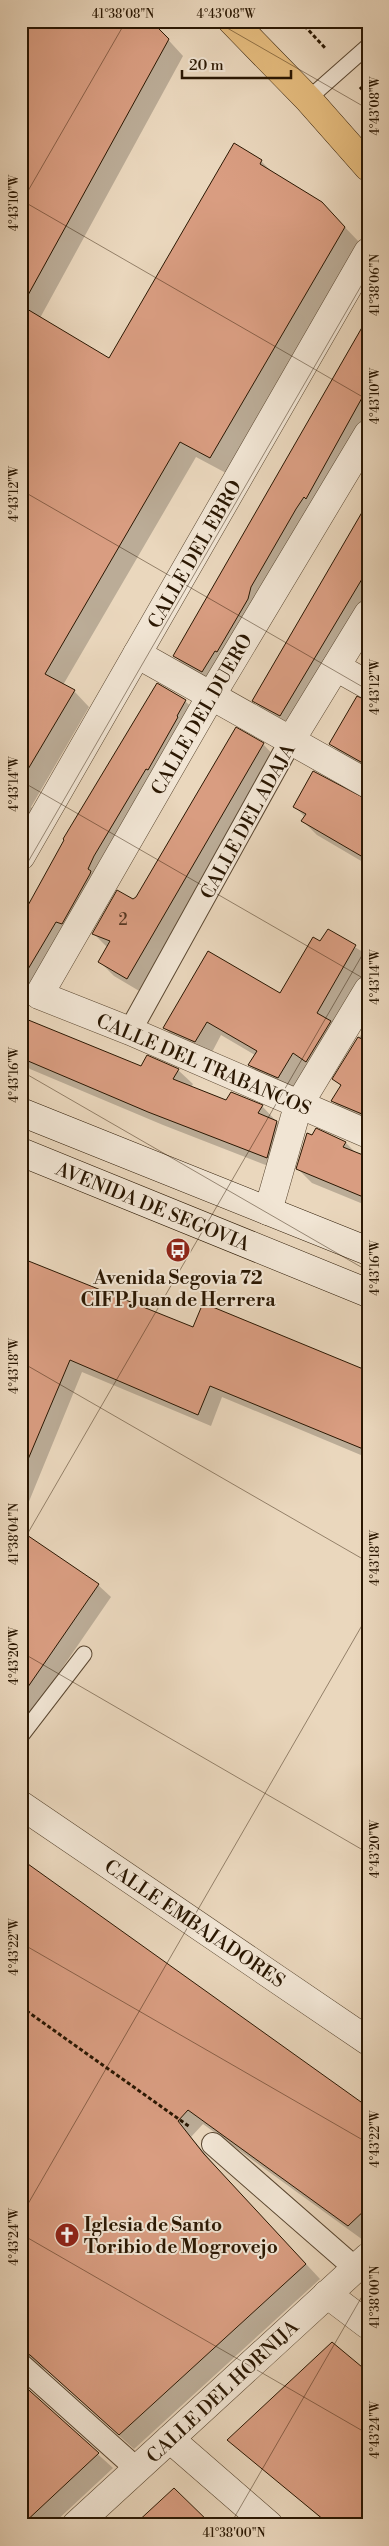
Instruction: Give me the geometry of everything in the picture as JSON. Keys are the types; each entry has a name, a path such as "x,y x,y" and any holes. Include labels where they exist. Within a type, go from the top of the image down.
{"main road":[{"path":"232,21 308,99 368,167"}],"street":[{"name":"CALLE DEL EBRO","path":"21,856 368,252"},
{"name":"CALLE DEL DUERO","path":"39,995 211,696 368,434"},
{"name":"CALLE DEL ADAJA","path":"130,1031 292,740 368,614"},
{"path":"137,654 368,784"},
{"path":"336,667 368,685"},
{"path":"268,1211 298,1106 368,990"},
{"name":"CALLE DEL TRABANCOS","path":"39,995 130,1031 298,1106 368,1134"},
{"name":"AVENIDA DE SEGOVIA","path":"21,1112 368,1252"},
{"name":"AVENIDA DE SEGOVIA","path":"21,1152 368,1293"},
{"name":"CALLE EMBAJADORES","path":"21,1805 368,2041"},
{"path":"213,2144 361,2262"},
{"name":"CALLE DEL HORNIJA","path":"76,2525 361,2262"},
{"path":"327,2294 368,2325"},
{"path":"21,2365 137,2469"},
{"path":"170,2439 269,2525"}],"lane":[{"path":"308,99 368,46"},
{"path":"21,1736 84,1654"}],"path":[{"path":"21,2007 213,2144"}],"building":[{"path":"21,21 151,21 169,39 22,306 109,358 234,143 262,160 260,164 322,202 345,227 210,458 180,442 45,674 75,690 21,781"},
{"path":"368,317 368,387 306,499 304,497 296,509 251,587 248,599 217,652 215,651 202,672 173,656"},
{"path":"368,502 368,569 280,716 252,701"},
{"path":"157,683 186,700 148,770 146,769 94,856 88,869 91,871 90,874 62,924 56,922 21,981 21,918 63,839"},
{"path":"357,696 368,701 368,766 329,744"},
{"path":"236,727 264,743 127,979 98,962 110,941 92,934 117,890 133,899 136,897"},
{"path":"313,771 368,800 368,860 301,821 306,814 293,807"},
{"path":"328,929 356,945 317,1013 331,1021 306,1062 293,1053 278,1078 248,1065 257,1051 207,1022 195,1042 163,1028 208,951 280,993 313,937 320,941"},
{"path":"21,1017 141,1066 147,1055 179,1069 173,1079 226,1100 231,1092 263,1105 258,1113 277,1121 267,1158 148,1112 21,1058"},
{"path":"358,1037 366,1041 368,1038 368,1105 362,1114 331,1101 341,1085 332,1079"},
{"path":"316,1128 346,1142 343,1147 368,1157 368,1199 296,1169 307,1133 312,1135"},
{"path":"21,1258 193,1327 203,1303 368,1371 368,1451 210,1386 198,1415 70,1360 21,1476"},
{"path":"21,1531 99,1584 21,1697"},
{"path":"21,1859 368,2107 368,2207 348,2226 188,2110 178,2121 204,2154 306,2264 119,2435 30,2355 21,2352"},
{"path":"332,2342 368,2372 368,2525 330,2525 227,2440"},
{"path":"21,2383 99,2453 22,2525 21,2525"},
{"path":"174,2488 212,2525 134,2525"}],"place":[{"name":"Avenida Segovia 72 CIFP Juan de Herrera","path":"178,1250"},
{"name":"Iglesia de Santo Toribio de Mogrovejo","path":"67,2235"}]}
